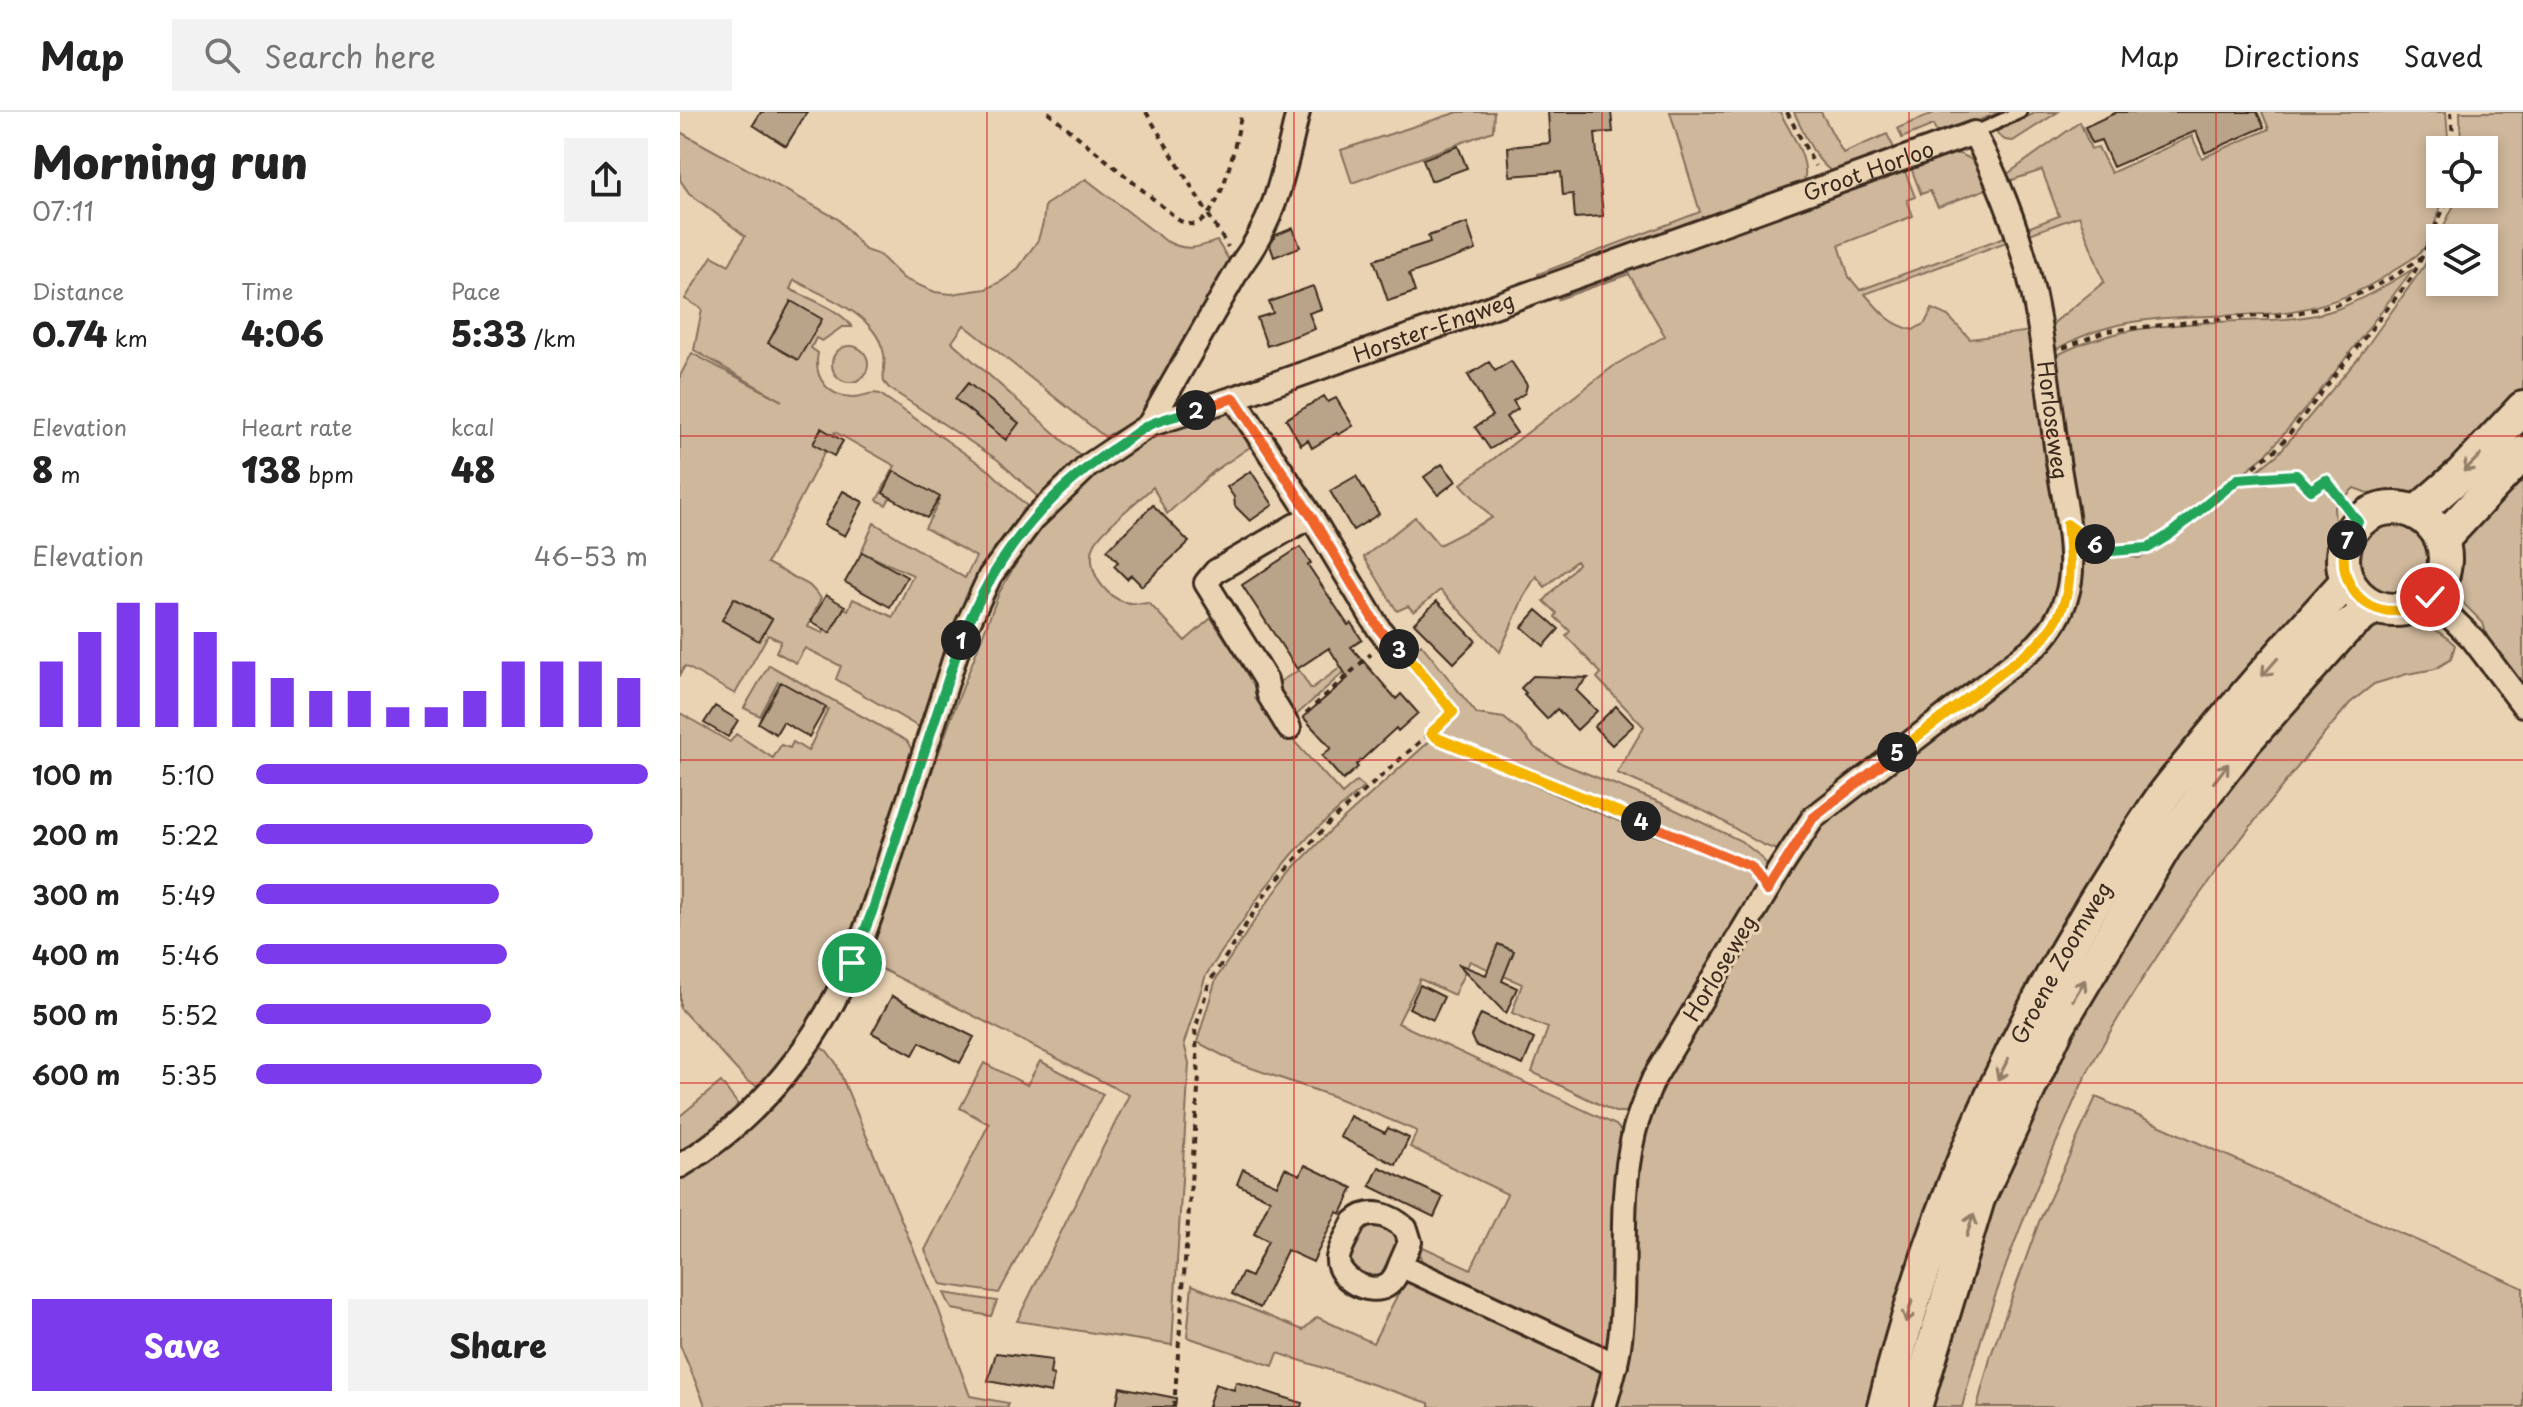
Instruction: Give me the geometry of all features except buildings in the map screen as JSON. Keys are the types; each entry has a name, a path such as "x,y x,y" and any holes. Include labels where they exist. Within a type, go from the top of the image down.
{"main road":[{"path":"2416,513 2462,473 2523,408"},
{"path":"2442,540 2523,453"},
{"path":"2385,508 2401,508 2416,513 2432,524 2442,540 2446,560 2442,580 2430,597 2413,608 2393,611 2373,607 2357,596 2347,581 2343,550 2348,535 2358,522 2385,508"},
{"name":"Groene Zoomweg","path":"1884,1407 1922,1268 1956,1174 1999,1076 2072,938 2156,806 2234,708 2347,581"},
{"name":"Groene Zoomweg","path":"1915,1407 1978,1199 2058,1026 2165,846 2247,739 2344,630 2373,607"}],"street":[{"name":"Horster-Engweg","path":"1149,425 1270,217 1298,112"},
{"name":"Groot Horloo","path":"1716,226 1974,133"},
{"name":"Horloseweg","path":"1604,1407 1616,1365 1623,1298 1627,1176 1639,1117 1654,1078 1813,818 2037,645 2048,634 2064,606 2071,578 2067,524 2033,295 2019,242 1994,175 1974,133"},
{"name":"Horster-Engweg","path":"680,1166 715,1143 763,1100 806,1044 841,986 872,912 960,641 990,576 1032,520 1088,466 1149,425 1234,398 1716,226"},
{"path":"1234,398 1390,643"},
{"path":"1289,728 1269,695 1266,680 1206,583 1216,571 1311,516"},
{"path":"2430,597 2473,639 2523,705"},
{"path":"1400,1265 1616,1365"}],"lane":[{"name":"Groot Horloo","path":"1974,133 2020,112"}],"path":[{"path":"1048,112 1180,221 1191,225 1200,223 1220,197 1242,112"},
{"path":"1146,112 1240,266"},
{"path":"1787,112 1825,186"},
{"path":"2451,112 2453,136"},
{"path":"2067,524 2098,546 2112,551 2148,548 2169,535 2279,447 2412,277 2444,208"},
{"path":"2044,360 2071,343 2107,331 2286,315 2336,305 2395,276 2422,257"},
{"path":"2238,479 2296,475 2311,490 2326,480 2358,522"},
{"path":"1174,1407 1199,1077 1195,1030 1209,983 1247,921 1312,839 1453,712 1403,650 1390,643 1289,728"},
{"path":"1431,733 1446,742 1746,864 1767,891"}],"shaded area":[{"path":"1458,112 1494,112 1493,131 1352,183 1341,150"},
{"path":"1670,112 1780,112 1803,158 1805,177 1802,186 1543,280 1539,278 1538,274 1700,212"},
{"path":"1794,112 1821,112 1843,153 1887,134 1894,148 1854,169 1840,173 1832,171 1812,149"},
{"path":"1936,112 2001,112 1938,136 1933,125 1902,138 1898,128"},
{"path":"2037,112 2058,112 2013,141 1998,135 1997,131"},
{"path":"2262,112 2446,112 2448,136 2426,136 2426,208 2440,208 2435,224 2426,224 2425,247 2412,259 2369,286 2323,304 2276,313 2131,322 2076,339 2049,354 2045,330 2104,282 2079,216 2024,236 2022,230 2059,216 2042,170 2006,182 2006,175 2080,122 2091,149 2098,147 2111,173 2192,136 2202,158 2269,129"},
{"path":"2460,112 2523,112 2523,395 2426,492 2381,498 2354,488 2334,508 2334,546 2327,583 2190,749 1877,1407 1611,1407 1634,1175 1659,1084 1811,832 2038,652 2077,537 2098,552 2139,558 2166,543 2278,454 2357,360 2426,262 2426,296 2498,296 2498,224 2445,224 2453,208 2498,208 2498,136 2461,136"},
{"path":"680,132 838,219 865,250 880,255 904,279 935,292 951,294 986,289 1017,270 1038,240 1045,205 1086,179 1166,241 1192,248 1217,241 1229,260 1229,265 1144,412 1105,437 964,325 952,342 1080,456 1039,498 998,460 889,388 884,382 883,350 869,325 846,307 794,280 790,289 832,310 852,327 842,327 822,341 816,338 811,348 818,353 820,378 830,390 854,397 880,394 990,471 1029,508 925,724 919,727 836,679 841,666 805,648 796,663 776,652 781,641 768,635 735,694 685,666 680,674 680,376 692,353 782,401 694,350 702,309 685,299 712,256 729,265 745,236 689,193 680,180","holes":["835,432 895,466 877,500 886,505 899,482 938,504 925,528 976,557 965,578 874,523 861,552 913,575 893,617 853,599 848,610 836,604 823,633 808,627 821,598 809,585 767,563"]},
{"path":"1943,151 1968,157 1992,187 1938,207 1930,191 1921,194 1910,165"},
{"path":"1903,166 1915,197 1907,200 1913,216 1839,245 1849,277 1860,290 2010,235 2012,240 1865,294 1891,321 1913,330 1925,323 1932,309 1948,316 1970,339 2031,331 2062,544 2062,588 2046,626 1783,850 1775,849 1710,814 1617,773 1644,727 1597,678 1601,673 1566,636 1570,631 1544,601 1578,564 1576,561 1545,587 1536,576 1500,652 1440,590 1414,612 1408,606 1397,611 1364,557 1415,517 1439,545 1492,518 1461,484 1615,365 1665,336 1629,274 1559,299 1563,290"},
{"path":"2413,269 2326,384 2266,455 2163,535 2143,545 2114,547 2088,535 2072,509 2050,359 2072,348 2118,333 2191,324 2289,319 2325,313 2367,296"},
{"path":"850,346 863,351 868,364 863,377 850,382 837,377 832,364 837,351"},
{"path":"1223,410 1233,414 1253,445 1213,472 1167,514 1153,487 1097,540 1092,552 1096,577 1118,600 1149,603 1185,641 1211,618 1261,693 1255,698 1342,794 1357,781 1364,787 1292,855 1264,889 1206,975 1184,1043 1189,1063 1172,1345 1017,1321 1129,1095 864,960 999,593 1027,544 1076,489 1145,436"},
{"path":"2523,464 2523,695 2493,657 2483,623 2461,601 2457,585 2461,541"},
{"path":"2395,521 2409,524 2422,532 2430,545 2433,559 2430,573 2422,586 2409,594 2395,597 2381,594 2368,586 2360,573 2357,559 2360,545 2368,532 2381,524"},
{"path":"2390,621 2418,624 2440,633 2455,645 2451,659 2435,669 2374,684 2350,703 2213,876 2150,967 2080,1089 2005,1268 1962,1407 1923,1407 1986,1203 2067,1028 2174,851 2258,740 2363,626"},
{"path":"1421,644 1477,714 1504,718 1535,748 1563,764 1659,802 1741,841 1760,856 1771,870 1763,882 1758,871 1744,860 1438,734 1460,711 1411,652"},
{"path":"1352,659 1355,662 1292,719 1274,685 1299,670 1311,689"},
{"path":"769,665 907,741 914,754 871,885 837,968 791,1047 763,1084 756,1085 747,1081 680,1008 680,713 730,742 736,734 773,758 781,745 790,748 793,742 808,751 828,709 778,682 760,716 744,708"},
{"path":"1431,740 1579,805 1751,873 1755,880 1757,891 1632,1107 1625,1112 1615,1112 1532,1072 1548,1028 1512,1013 1522,984 1470,961 1454,995 1420,979 1398,1023 1616,1125 1622,1132 1625,1144 1618,1276 1608,1347 1599,1348 1423,1264 1421,1246 1471,1269 1507,1194 1410,1147 1417,1131 1335,1097 1237,1063 1197,1042 1216,979 1292,870 1330,831"},
{"path":"814,1048 827,1051 836,1063 938,1308 970,1396 1008,1403 1008,1407 706,1407 680,1345 680,1176"},
{"path":"1040,1061 1103,1094 999,1293 941,1284 925,1250 989,1124 960,1108 984,1063 1027,1085"},
{"path":"721,1082 737,1103 736,1111 680,1155 680,1116"},
{"path":"2096,1097 2523,1288 2523,1407 1977,1407 1991,1355 2039,1222"},
{"path":"1371,1221 1396,1231 1401,1238 1387,1273 1372,1280 1352,1271 1347,1256 1361,1227"},
{"path":"1419,1281 1596,1366 1603,1374 1598,1407 1429,1407 1429,1403 1278,1353 1273,1366 1187,1337 1192,1285 1303,1330 1317,1317 1373,1343 1402,1286"},
{"path":"944,1293 997,1301 991,1316 952,1309"}],"route":[{"path":"852,963 872,912 960,641 990,576 1032,520 1088,466 1149,425 1234,398 1311,516 1379,629 1393,646 1403,650 1453,712 1431,733 1446,742 1746,864 1767,891 1813,818 2048,634 2064,606 2071,578 2067,524 2098,546 2112,551 2148,548 2169,535 2238,479 2296,475 2311,490 2326,480 2358,522 2348,535 2343,550 2347,581 2357,596 2373,607 2393,611 2413,608 2430,597"}]}
